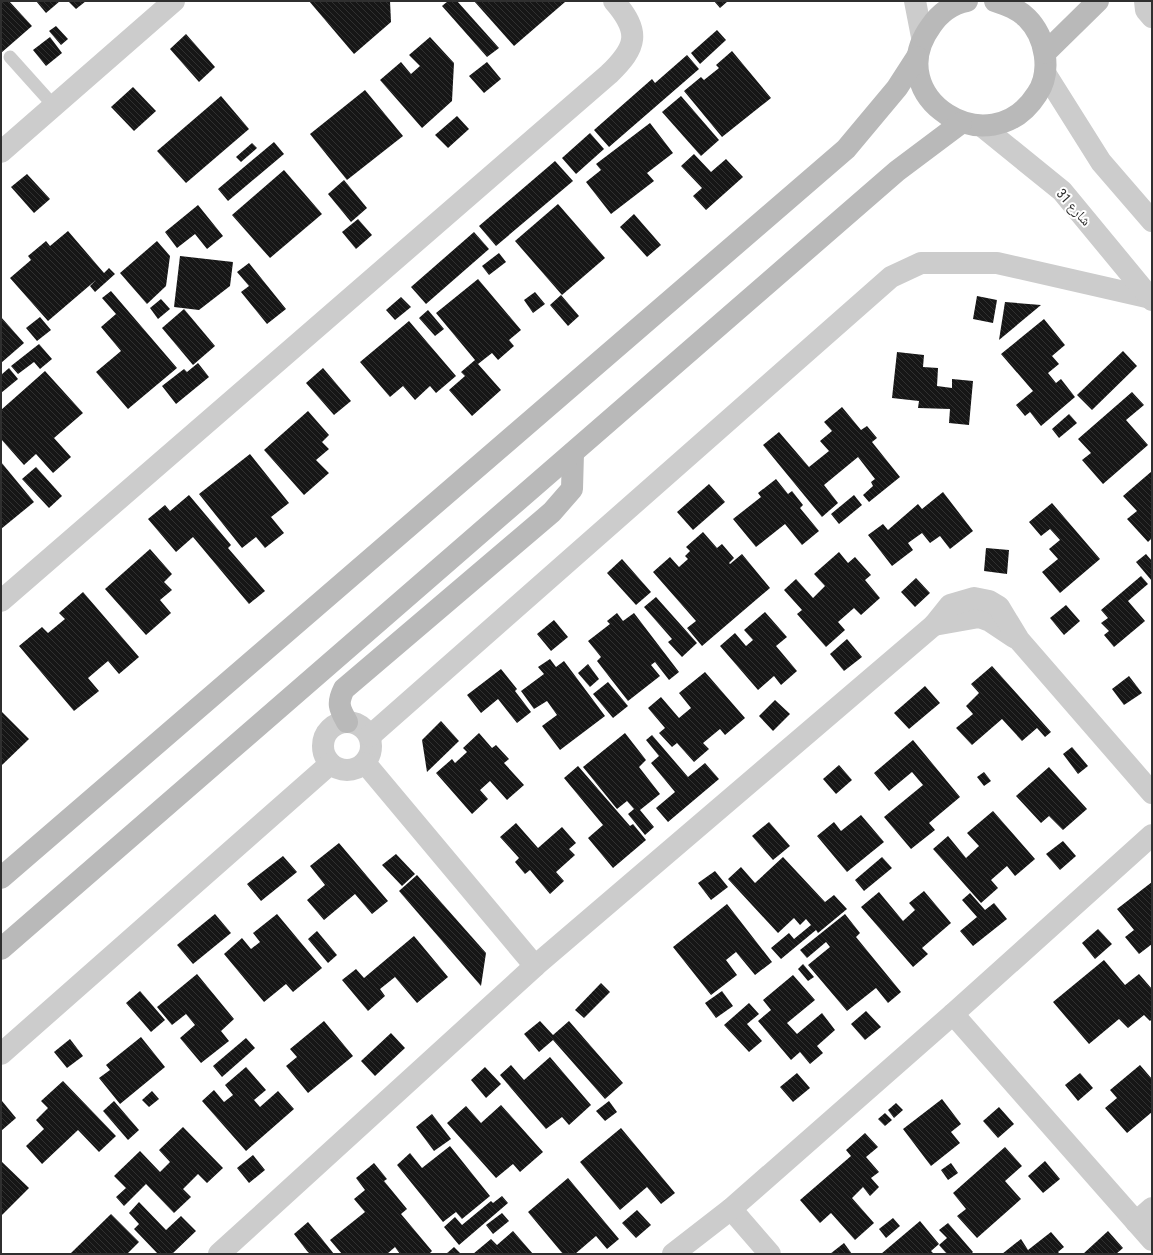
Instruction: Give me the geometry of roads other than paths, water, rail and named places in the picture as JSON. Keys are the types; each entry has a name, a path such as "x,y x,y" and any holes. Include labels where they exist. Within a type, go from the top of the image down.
{"main road":[{"path":"1,878 846,149 897,88 937,17 949,8 968,1"},
{"path":"920,47 918,77 924,90 939,110 961,123 983,127 1005,122 1024,111 1038,94 1045,63 1039,34 1028,18 1012,7 996,1"},
{"path":"1045,63 1098,1"},
{"path":"1,949 897,171 961,123"},
{"path":"347,722 341,712 338,700 344,689 552,512 572,489 573,453"}],"street":[{"path":"1,152 174,1"},
{"path":"1,601 609,74 630,50 632,35 628,19 614,1"},
{"path":"915,1 920,47"},
{"path":"1145,1 1146,10 1152,17"},
{"path":"1045,63 1101,162 1152,221"},
{"name":"شارع 31","path":"983,127 1062,191 1151,299"},
{"path":"370,736 891,277 921,263 997,263 1151,299"},
{"path":"219,1254 535,966 934,625 950,605 974,598 989,601 999,606 1019,640 1152,793"},
{"path":"347,722 356,723 364,728 370,736 371,750 365,764 357,769 348,771 338,769 330,764 324,756 322,747 324,737 329,729 337,724 347,722"},
{"path":"1,1054 330,764"},
{"path":"365,764 535,966"},
{"path":"673,1254 731,1209 953,1014 1152,835"},
{"path":"953,1014 1144,1215 1152,1240"},
{"path":"731,1209 770,1254"}],"lane":[{"path":"10,57 54,106"}]}
